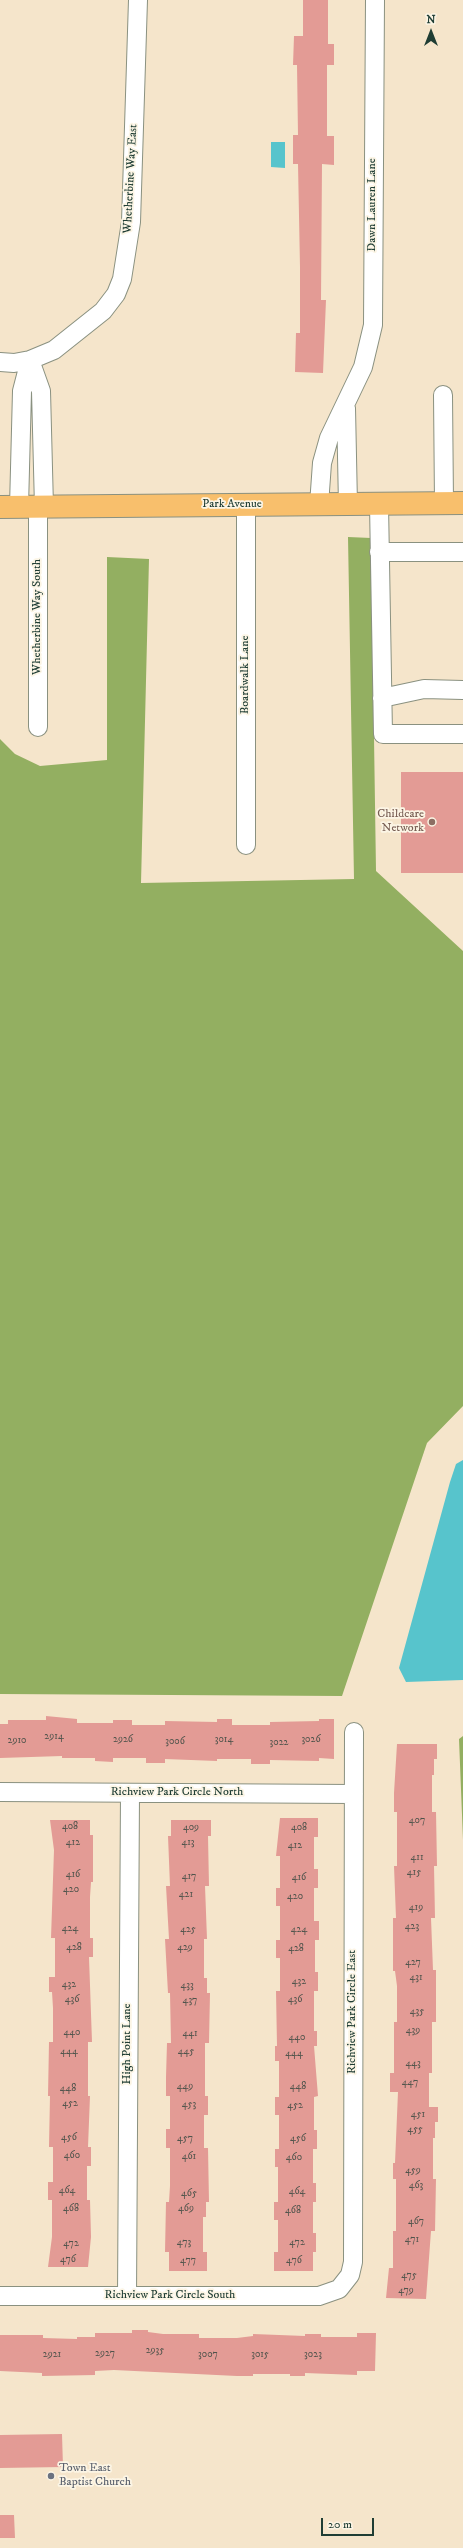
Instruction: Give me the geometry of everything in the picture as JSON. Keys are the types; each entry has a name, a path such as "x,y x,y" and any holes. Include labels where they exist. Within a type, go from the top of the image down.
{"main road":[{"name":"Park Avenue","path":"25,507 453,503"}],"street":[{"name":"Whetherbine Way East","path":"0,362 14,363 30,360 54,350 90,323 116,294 122,279 131,222 138,0"},
{"name":"Dawn Lauren Lane","path":"319,505 322,463 330,438 363,367 373,325 375,0"},
{"path":"25,507 22,391 30,360"},
{"path":"25,507 41,391 30,360"},
{"path":"443,395 453,503"},
{"name":"Dawn Lauren Lane","path":"346,405 348,505"},
{"path":"379,504 382,734 463,734"},
{"name":"Boardwalk Lane","path":"246,505 246,845"},
{"name":"Whetherbine Way South","path":"25,507 38,727"},
{"path":"379,552 463,552"},
{"path":"382,698 424,689 463,690"},
{"name":"Richview Park Circle East","path":"339,2289 350,2275 353,2262 354,1732"},
{"name":"Richview Park Circle North","path":"0,1792 354,1794"},
{"name":"High Point Lane","path":"127,2296 130,1793"},
{"name":"Richview Park Circle South","path":"0,2296 319,2296 339,2289"}],"green space":[{"path":"348,537 371,538 376,871 463,951 463,1406 427,1443 342,1696 0,1694 0,739 15,754 40,766 107,760 107,557 149,559 141,883 354,879"},
{"path":"463,1736 463,1840 459,1739"}],"water":[{"path":"271,142 285,142 285,168 271,167"},
{"path":"463,1460 463,1680 406,1682 399,1668 450,1482 456,1464"}],"building":[{"path":"303,0 328,0 328,44 334,44 334,65 327,65 327,136 334,136 334,165 322,164 321,300 326,300 323,373 295,372 296,333 300,333 300,267 298,164 293,164 293,135 298,135 297,65 293,65 294,36 303,36"},
{"name":"Childcare Network","path":"401,772 463,772 463,873 401,873"},
{"path":"46,1716 77,1719 77,1723 113,1723 113,1720 132,1720 132,1725 165,1725 165,1721 217,1722 217,1719 232,1719 232,1725 270,1725 270,1722 319,1721 319,1719 334,1719 334,1759 319,1758 319,1761 270,1760 270,1764 251,1764 251,1759 217,1759 217,1761 165,1759 165,1763 146,1763 146,1758 113,1758 113,1762 95,1761 95,1758 62,1758 62,1756 0,1758 0,1724 8,1724 8,1720 46,1720"},
{"path":"397,1744 437,1744 437,1759 434,1759 434,1775 432,1775 432,1812 436,1812 437,1866 434,1866 435,1918 431,1918 433,1970 436,1970 436,2022 432,2022 432,2073 429,2073 429,2107 438,2107 438,2122 435,2122 435,2138 433,2138 433,2179 436,2179 435,2231 431,2231 426,2299 386,2298 389,2268 393,2268 393,2231 396,2231 396,2179 393,2179 393,2163 395,2163 398,2092 390,2092 390,2073 394,2073 394,2022 397,2022 397,1986 395,1971 393,1971 393,1918 396,1918 394,1866 397,1866 397,1812 394,1812 394,1793"},
{"path":"280,1818 318,1818 318,1837 314,1837 314,1869 318,1869 318,1888 314,1888 314,1921 319,1921 319,1940 315,1940 315,1972 318,1972 318,1991 314,1991 314,2031 317,2031 317,2046 314,2046 318,2096 314,2097 314,2130 317,2130 317,2149 313,2149 313,2183 316,2183 316,2202 313,2202 313,2233 316,2233 316,2252 313,2252 313,2271 274,2271 274,2252 278,2252 278,2220 274,2220 274,2202 278,2202 278,2167 275,2167 275,2149 279,2149 279,2115 275,2115 275,2097 279,2097 279,2061 275,2061 275,2046 277,2046 276,1991 280,1991 280,1958 276,1958 276,1940 280,1940 280,1906 276,1906 276,1888 280,1888 280,1856 276,1856"},
{"path":"50,1820 90,1820 90,1835 93,1835 93,1882 91,1882 90,1897 90,1938 93,1938 93,1957 89,1957 92,2042 88,2042 88,2096 90,2096 88,2147 91,2147 91,2166 87,2166 87,2200 90,2200 91,2237 88,2267 48,2267 52,2237 52,2200 48,2200 48,2182 53,2182 53,2147 49,2147 50,2096 48,2096 49,2042 53,2042 53,2008 52,1992 49,1992 49,1977 55,1977 55,1938 51,1938 54,1850"},
{"path":"171,1820 211,1820 211,1836 208,1836 209,1886 205,1886 207,1939 204,1939 204,1978 207,1978 207,1993 210,1993 209,2043 205,2043 205,2096 208,2096 208,2115 204,2115 204,2148 208,2148 209,2202 206,2202 206,2217 203,2217 203,2252 207,2252 207,2271 169,2271 169,2252 165,2252 166,2202 169,2202 170,2186 170,2148 166,2148 166,2129 170,2129 170,2096 166,2096 166,2077 167,2043 171,2043 170,1993 168,1993 165,1939 169,1939 166,1886 170,1886 168,1836 171,1836"},
{"path":"132,2330 148,2330 148,2332 163,2334 199,2334 199,2338 237,2338 253,2336 253,2334 305,2336 305,2334 321,2334 321,2337 357,2337 357,2333 376,2333 375,2371 357,2371 357,2375 305,2373 305,2376 290,2376 290,2374 253,2374 253,2376 237,2376 114,2370 95,2371 95,2375 42,2376 42,2373 0,2371 0,2335 43,2335 43,2338 77,2339 77,2337 95,2337 95,2333 132,2333"},
{"path":"62,2434 63,2467 0,2468 0,2435"},
{"path":"0,2515 14,2515 15,2538 0,2538"}],"place":[{"name":"Childcare Network","path":"432,822"},
{"name":"Town East Baptist Church","path":"51,2476"}]}
